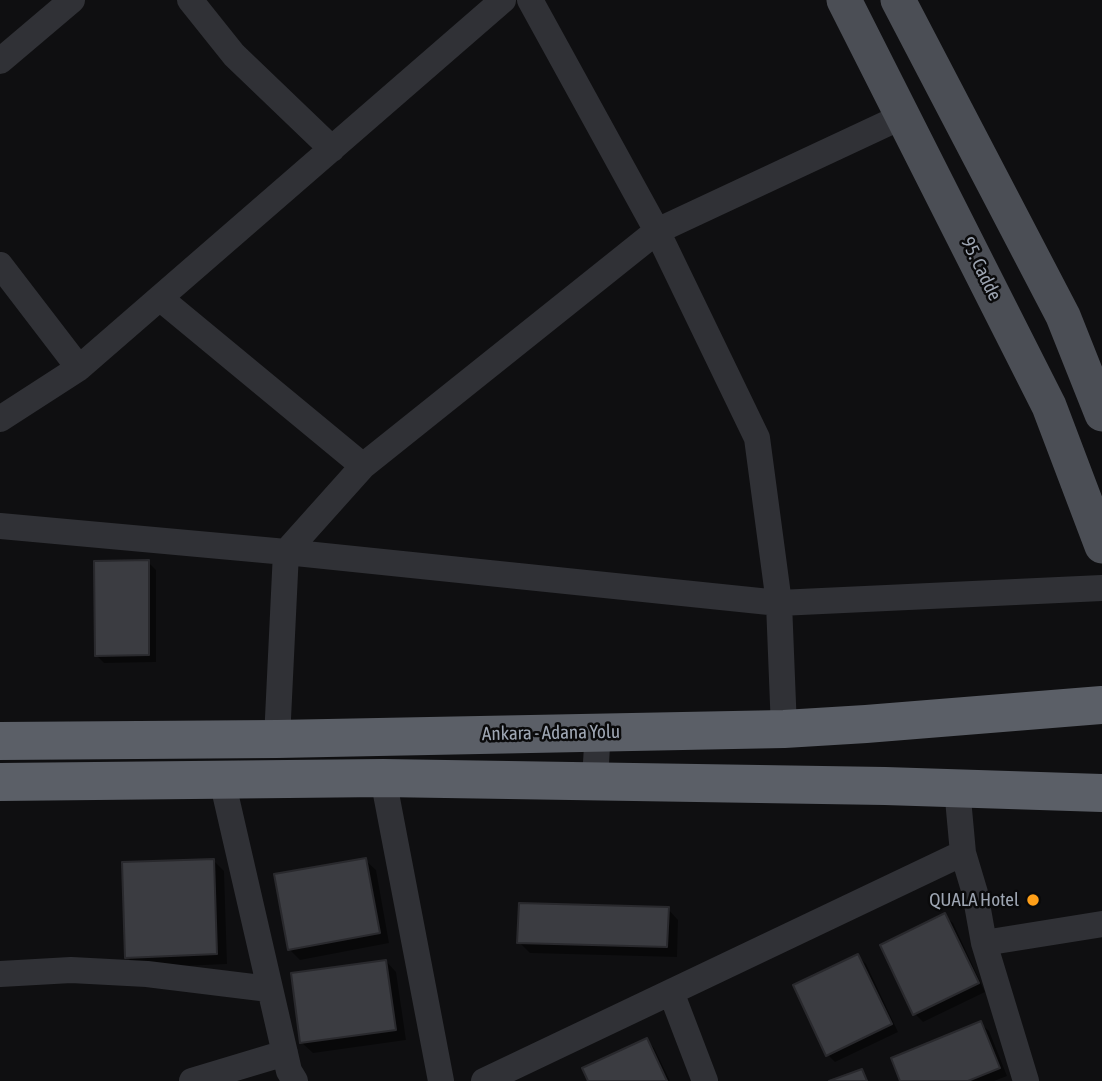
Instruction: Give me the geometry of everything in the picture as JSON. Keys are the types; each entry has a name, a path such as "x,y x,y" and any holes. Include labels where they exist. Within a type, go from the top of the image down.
{"highway":[{"name":"Ankara - Adana Yolu","path":"0,741 277,739 784,729 1102,705"},
{"path":"0,782 383,778 885,786 1102,793"}],"main road":[{"name":"95. Cadde","path":"845,0 1049,406 1102,545"},
{"path":"898,0 1063,316 1102,414"}],"street":[{"path":"0,61 72,0"},
{"path":"190,0 234,55 332,149"},
{"path":"0,419 79,368 503,0"},
{"path":"530,0 657,231 757,438 779,603 784,729"},
{"path":"277,739 286,552 363,466 657,231 903,116"},
{"path":"0,265 79,368"},
{"path":"161,299 363,466"},
{"path":"0,526 286,552 779,603 1102,588"},
{"path":"383,778 441,1081"},
{"path":"222,780 269,989 289,1071 295,1081"},
{"path":"957,788 963,853 975,893 984,943 1026,1081"},
{"path":"484,1081 963,853"},
{"path":"984,943 1102,924"},
{"path":"0,974 71,970 148,974 269,989"},
{"path":"671,992 705,1081"},
{"path":"192,1081 285,1053"}],"building":[{"path":"149,560 149,655 95,656 94,561"},
{"path":"366,858 380,933 288,950 274,874"},
{"path":"214,859 217,954 125,958 122,862"},
{"path":"519,903 669,907 667,947 517,943"},
{"path":"945,913 979,983 913,1015 880,945"},
{"path":"858,954 892,1024 826,1056 793,985"},
{"path":"386,960 396,1030 300,1043 291,973"},
{"path":"981,1021 1000,1068 968,1081 900,1081 891,1058"},
{"path":"647,1038 667,1081 588,1081 582,1068"},
{"path":"862,1069 867,1081 829,1081"}],"place":[{"name":"QUALA Hotel","path":"1033,900"}]}
